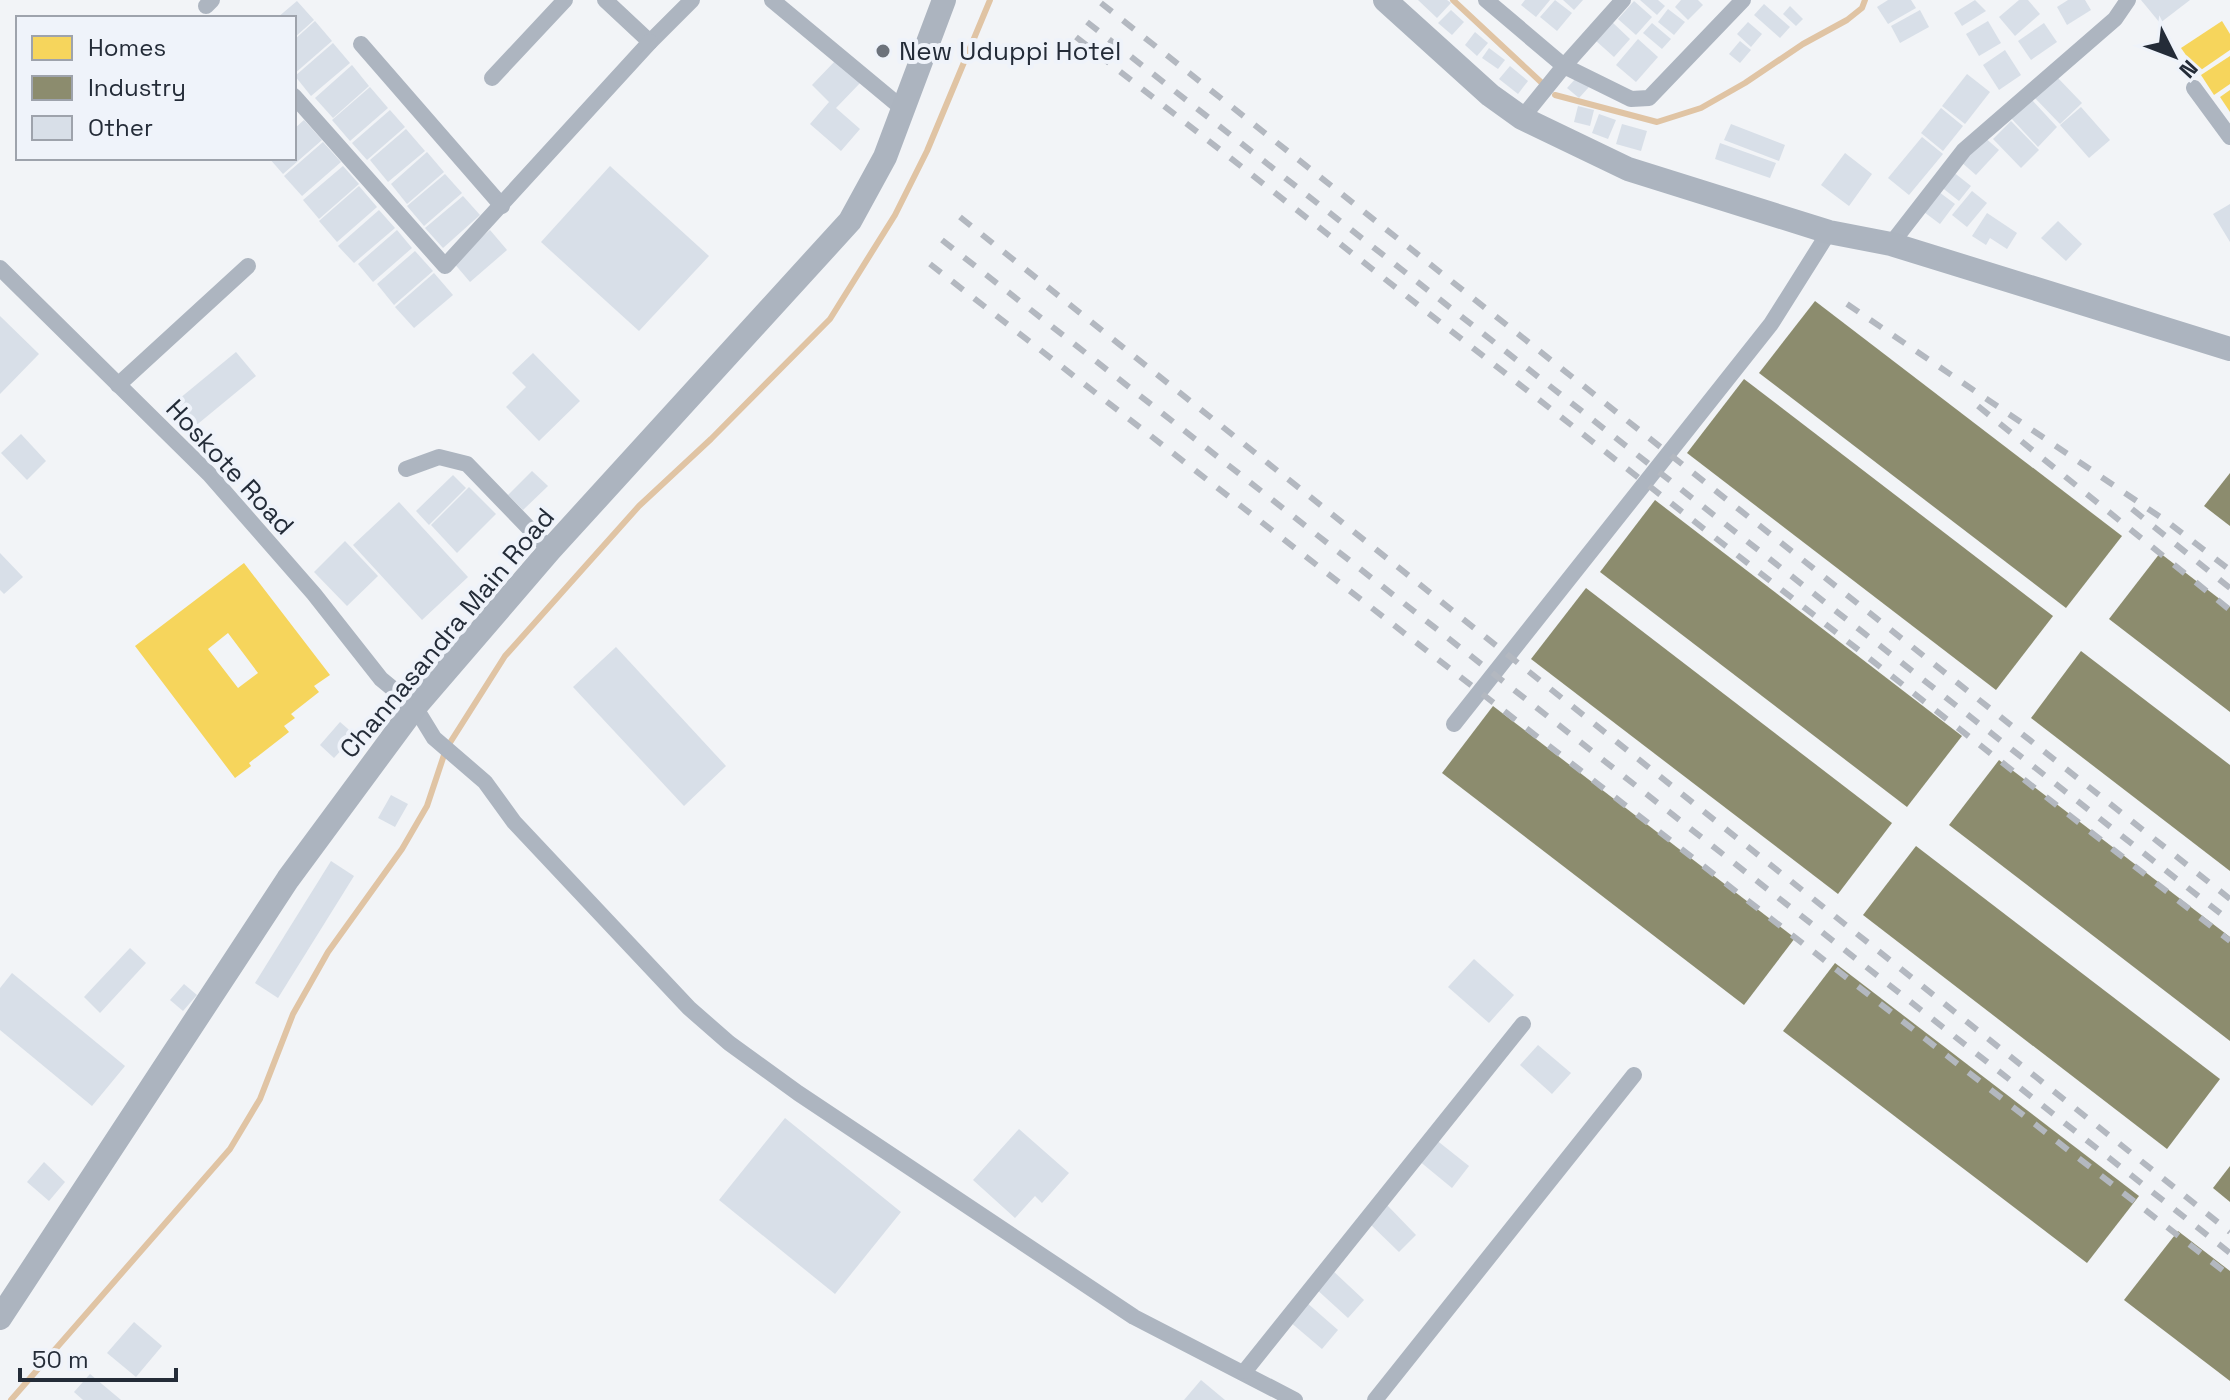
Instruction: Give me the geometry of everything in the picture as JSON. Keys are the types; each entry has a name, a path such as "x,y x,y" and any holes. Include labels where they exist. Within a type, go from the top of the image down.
{"main road":[{"name":"Channasandra Main Road","path":"0,1318 288,879 415,707 550,550 850,221 885,157 944,0"},
{"path":"1385,0 1490,95 1522,118 1628,169 1829,232 1891,244 2230,349"}],"street":[{"path":"492,78 565,0"},
{"path":"605,0 650,42"},
{"path":"296,98 445,266 692,0"},
{"path":"772,0 903,109"},
{"path":"1486,0 1564,66 1631,99 1649,98 1743,0"},
{"path":"1522,118 1623,0"},
{"path":"1891,244 1964,150 2115,19 2128,0"},
{"path":"361,44 502,206"},
{"path":"2194,88 2230,137"},
{"path":"1454,724 1771,324 1829,232"},
{"path":"118,385 248,266"},
{"name":"Hoskote Road","path":"0,268 209,474 314,594 381,679 415,707 434,738 485,782 514,822 689,1008 729,1043 798,1093 1134,1317 1245,1371 1295,1400"},
{"path":"406,469 439,457 467,464 550,550"},
{"path":"1245,1371 1523,1024"},
{"path":"1375,1400 1634,1075"}],"building: Homes":[{"path":"2222,21 2230,34 2230,50 2198,72 2181,48"},
{"path":"2230,56 2230,84 2214,95 2201,75"},
{"path":"2230,90 2230,112 2220,97"},
{"path":"244,563 330,675 314,686 319,692 291,714 295,718 284,726 289,732 235,778 135,646","holes":["228,633 258,673 238,688 208,649"]}],"building: Industry":[{"path":"1815,301 2122,536 2066,608 1759,373"},
{"path":"1744,379 2053,616 1996,690 1687,453"},
{"path":"2230,473 2230,526 2204,506"},
{"path":"1655,500 1962,736 1907,807 1600,572"},
{"path":"2160,553 2230,607 2230,712 2109,619"},
{"path":"1586,588 1892,823 1838,894 1531,659"},
{"path":"2081,651 2230,765 2230,871 2031,718"},
{"path":"1493,706 1795,938 1744,1005 1442,773"},
{"path":"1999,760 2230,937 2230,1041 1949,825"},
{"path":"1916,846 2220,1079 2167,1149 1863,915"},
{"path":"1835,963 2139,1196 2087,1263 1783,1031"},
{"path":"2230,1166 2230,1202 2213,1188"},
{"path":"2178,1231 2230,1271 2230,1381 2124,1300"}],"building: Other":[{"path":"1418,0 1447,0 1451,3 1437,18"},
{"path":"1525,0 1550,0 1536,17 1521,5"},
{"path":"1555,0 1572,13 1557,31 1540,17"},
{"path":"1563,0 1583,0 1574,10"},
{"path":"1640,0 1658,0 1665,6 1657,15"},
{"path":"1681,0 1698,0 1703,5 1688,20 1675,7"},
{"path":"1888,0 1911,0 1916,8 1888,24 1877,7"},
{"path":"1975,0 1986,11 1962,26 1954,13"},
{"path":"2019,0 2028,0 2040,14 2015,36 1999,17"},
{"path":"2068,0 2085,0 2091,10 2067,25 2057,7"},
{"path":"2141,0 2190,0 2160,23"},
{"path":"297,1 314,20 296,36 296,16 279,16"},
{"path":"1634,1 1652,17 1636,35 1618,19"},
{"path":"1764,4 1790,27 1780,38 1754,15"},
{"path":"1790,6 1803,19 1796,26 1783,14"},
{"path":"1668,9 1685,22 1674,35 1658,22"},
{"path":"1451,10 1464,22 1452,35 1438,23"},
{"path":"1920,10 1929,27 1900,43 1891,26"},
{"path":"315,21 332,41 296,72 296,38"},
{"path":"1988,21 2001,43 1979,56 1966,34"},
{"path":"1612,22 1630,39 1614,57 1595,40"},
{"path":"1748,22 1762,34 1751,47 1737,34"},
{"path":"1652,23 1671,39 1662,49 1643,33"},
{"path":"2044,23 2057,42 2031,60 2018,41"},
{"path":"1475,32 1488,43 1477,56 1465,45"},
{"path":"1638,39 1658,57 1636,82 1616,65"},
{"path":"1740,41 1751,50 1740,63 1729,54"},
{"path":"333,43 350,63 311,96 296,75"},
{"path":"1489,48 1505,60 1498,69 1482,58"},
{"path":"2005,50 2021,75 1999,90 1983,65"},
{"path":"837,59 861,82 836,108 860,129 841,151 810,124 829,102 812,85"},
{"path":"352,65 369,86 333,118 315,98"},
{"path":"1510,66 1528,81 1518,94 1499,79"},
{"path":"1967,74 1990,92 1965,124 1942,106"},
{"path":"2055,75 2082,103 2060,124 2033,96"},
{"path":"1577,77 1589,87 1579,98 1567,88"},
{"path":"370,87 388,108 350,141 332,120"},
{"path":"2031,99 2057,127 2038,147 2011,118"},
{"path":"1578,106 1594,110 1590,126 1574,122"},
{"path":"2081,107 2110,140 2089,158 2060,125"},
{"path":"1941,108 1963,126 1943,151 1921,133"},
{"path":"390,110 405,127 367,160 352,143"},
{"path":"1599,114 1616,120 1608,139 1592,133"},
{"path":"304,120 322,140 283,174 271,160 296,160 296,127"},
{"path":"2011,121 2039,150 2021,168 1993,139"},
{"path":"1622,124 1647,131 1641,151 1616,144"},
{"path":"1731,124 1785,145 1779,161 1724,140"},
{"path":"406,129 425,151 388,182 370,160"},
{"path":"1983,136 1999,150 1976,175 1960,161"},
{"path":"1922,137 1943,154 1909,195 1888,178"},
{"path":"323,142 341,162 302,196 284,176"},
{"path":"1720,143 1776,163 1770,178 1715,159"},
{"path":"427,152 444,172 407,204 391,184"},
{"path":"1845,153 1872,174 1849,206 1821,185"},
{"path":"343,166 359,184 319,219 303,200"},
{"path":"610,166 709,256 639,331 541,242"},
{"path":"1952,171 1971,186 1959,201 1940,186"},
{"path":"445,174 462,193 424,226 407,206"},
{"path":"359,186 377,207 337,242 319,221"},
{"path":"1935,189 1955,204 1940,224 1920,209"},
{"path":"1972,191 1987,203 1967,227 1952,215"},
{"path":"463,196 480,215 443,248 425,228"},
{"path":"2230,204 2230,242 2213,214"},
{"path":"379,210 395,228 354,263 338,246"},
{"path":"1987,213 2017,233 2007,249 1990,238 1986,245 1972,236"},
{"path":"2058,221 2082,244 2066,261 2041,238"},
{"path":"397,230 412,248 373,282 358,264"},
{"path":"490,230 507,250 470,282 453,262"},
{"path":"415,251 433,271 394,305 377,284"},
{"path":"434,273 453,295 414,328 395,307"},
{"path":"0,316 39,354 0,394"},
{"path":"236,352 256,376 188,432 168,408"},
{"path":"533,353 580,401 539,441 506,407 526,387 512,373"},
{"path":"21,434 46,461 27,480 1,453"},
{"path":"532,471 548,486 523,510 508,495"},
{"path":"453,475 466,488 429,525 416,511"},
{"path":"469,487 496,514 457,553 431,525"},
{"path":"399,502 468,577 422,620 353,545"},
{"path":"345,541 378,576 347,606 314,572"},
{"path":"0,553 23,577 4,594 0,590"},
{"path":"616,647 726,766 684,806 573,687"},
{"path":"340,722 355,735 334,758 320,745"},
{"path":"391,795 408,804 395,827 378,818"},
{"path":"331,861 354,876 278,998 255,983"},
{"path":"130,948 146,963 100,1013 84,997"},
{"path":"1474,959 1514,995 1489,1023 1448,987"},
{"path":"12,973 125,1066 92,1106 0,1030 0,988"},
{"path":"184,984 197,995 183,1011 170,1000"},
{"path":"1538,1045 1571,1073 1552,1094 1520,1065"},
{"path":"785,1118 901,1212 835,1294 719,1200"},
{"path":"1019,1129 1069,1173 1042,1203 1035,1196 1015,1218 973,1180"},
{"path":"1435,1139 1469,1166 1452,1188 1418,1160"},
{"path":"44,1162 65,1182 49,1201 27,1182"},
{"path":"1386,1204 1416,1235 1399,1252 1368,1222"},
{"path":"1331,1269 1364,1300 1348,1318 1314,1287"},
{"path":"1306,1302 1338,1330 1322,1349 1289,1321"},
{"path":"134,1322 162,1346 136,1377 107,1353"},
{"path":"90,1374 121,1400 83,1400 74,1392"},
{"path":"1201,1380 1225,1400 1184,1400"}],"waterway":[{"path":"11,1400 230,1149 260,1099 293,1014 328,952 402,849 427,806 446,749 505,656 639,506 711,439 830,319 895,215 927,151 990,0"},
{"path":"1453,0 1543,84"},
{"path":"1555,95 1657,122 1701,108 1745,83 1803,44 1847,20 1862,8 1865,0"}],"railway":[{"path":"1101,3 2230,899"},
{"path":"1087,22 2230,921"},
{"path":"1076,37 2230,941"},
{"path":"960,217 2230,1232"},
{"path":"942,240 2230,1253"},
{"path":"930,264 2230,1276"},
{"path":"1847,304 2169,523 2230,570"},
{"path":"1978,406 2230,610"},
{"path":"2132,509 2230,588"}],"place":[{"name":"New Uduppi Hotel","path":"883,51"}]}
